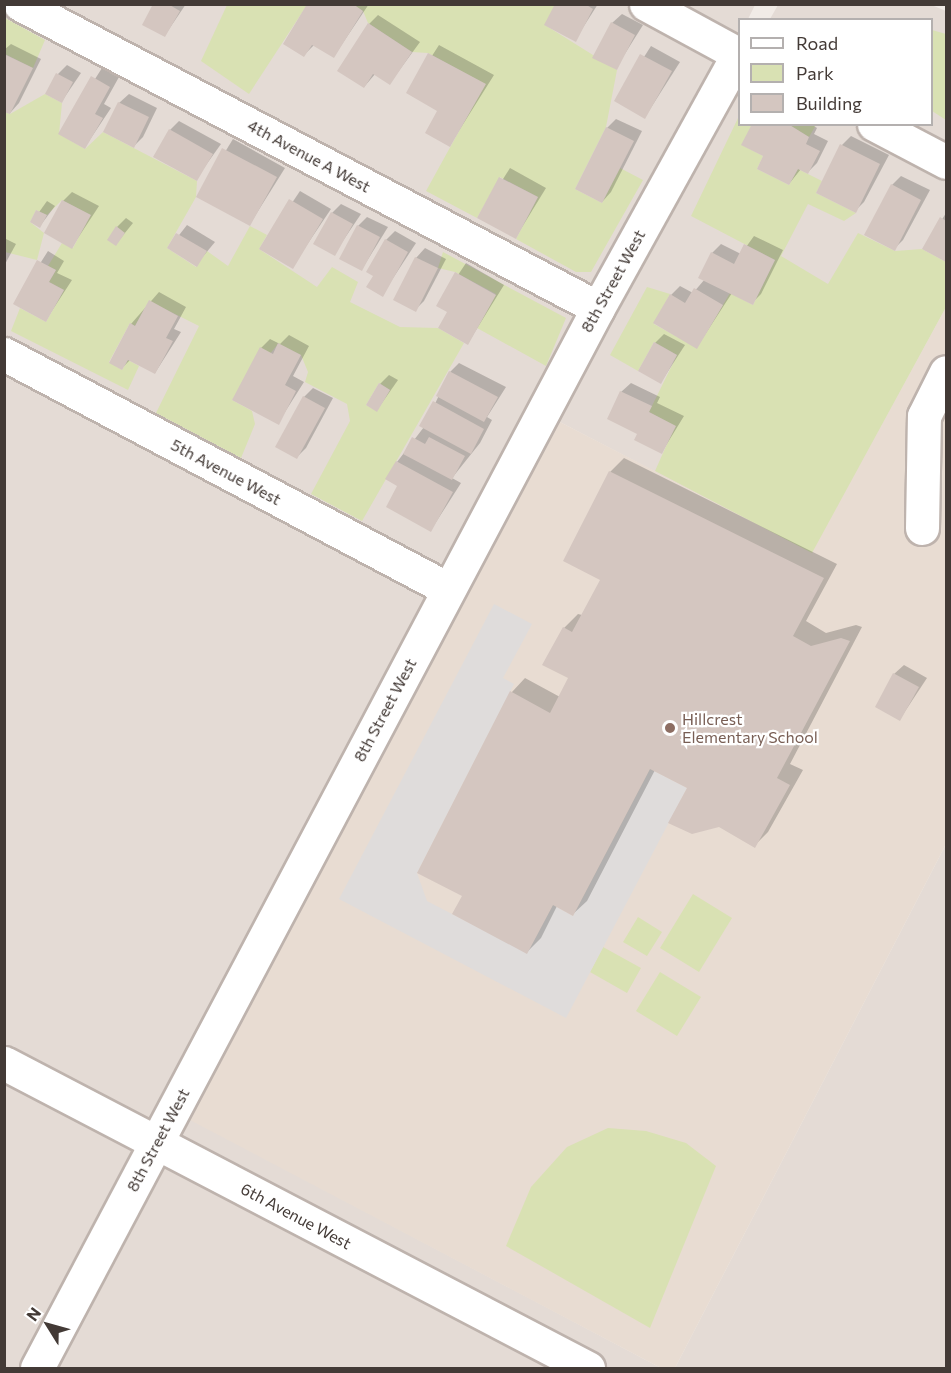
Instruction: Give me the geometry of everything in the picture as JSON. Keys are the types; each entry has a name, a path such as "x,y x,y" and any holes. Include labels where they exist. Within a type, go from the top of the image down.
{"street":[{"name":"4th Avenue A West","path":"20,4 598,308"},
{"path":"646,4 738,54"},
{"name":"8th Street West","path":"37,1368 598,308 738,57"},
{"path":"878,126 946,162"},
{"name":"5th Avenue West","path":"4,354 448,589"},
{"path":"922,528 924,416 946,372"},
{"name":"6th Avenue West","path":"4,1063 588,1368"}],"shaded area":[{"path":"929,4 946,11 946,307 812,553 556,420 738,79 738,126 933,126 933,18 771,18 778,5"},
{"path":"5,5 755,5 748,18 738,18 738,38 453,612 190,1119 661,1368 5,1368"},
{"name":"Hillcrest Elementary School","path":"946,307 946,844 675,1368 661,1368 190,1120 556,420 812,552"},
{"path":"494,604 532,624 503,678 514,684 417,873 427,901 527,953 553,905 573,916 650,769 687,788 566,1018 339,899"},
{"path":"946,844 946,1368 675,1368"}],"green space":[{"path":"227,5 307,5 249,94 201,61"},
{"path":"353,5 555,5 545,25 617,70 606,127 575,189 602,203 620,168 643,180 591,272 576,272 516,239 538,197 500,177 477,218 426,191 485,84 428,53 412,52 368,23 363,11"},
{"path":"5,18 45,40 33,68 5,54"},
{"path":"933,30 946,34 946,120 933,112"},
{"path":"45,94 62,103 59,134 85,149 103,132 197,181 196,197 167,248 196,267 207,251 228,266 250,226 267,235 259,249 317,287 332,267 358,282 350,302 400,327 438,328 464,343 362,521 311,494 350,421 347,404 305,382 308,372 301,355 278,344 232,400 252,411 255,424 241,458 156,413 199,326 149,301 135,326 130,323 109,362 122,370 128,360 139,366 128,390 11,331 20,308 46,322 64,290 49,282 56,270 48,266 62,243 73,248 90,215 62,200 47,215 36,210 30,222 44,233 37,260 5,252 4,112 10,114","holes":["379,383 390,390 377,411 366,405"]},
{"path":"738,118 738,126 752,126 742,145 763,156 757,169 789,185 798,169 822,181 816,193 856,213 844,221 808,204 781,256 828,284 858,233 895,251 922,249 946,262 946,307 812,553 655,471 675,426 649,412 677,355 654,342 638,371 610,355 647,287 670,294 654,324 697,348 730,293 753,305 775,260 691,216"},
{"path":"791,126 815,126 809,137"},
{"path":"443,252 566,318 546,366 477,328 496,294 455,272 438,268"},
{"path":"693,894 732,918 699,972 660,948"},
{"path":"638,917 662,932 647,956 623,942"},
{"path":"603,947 641,968 627,993 590,972"},
{"path":"660,972 701,997 677,1036 636,1011"},
{"path":"608,1128 646,1131 686,1143 716,1166 650,1328 506,1246 531,1187 567,1147"}],"building":[{"path":"153,4 168,4 180,11 165,37 142,25"},
{"path":"307,4 353,4 363,11 334,58 312,45 304,57 283,44"},
{"path":"555,4 585,4 593,9 576,42 544,25"},
{"path":"611,22 635,35 617,70 592,58"},
{"path":"368,23 412,52 390,85 373,74 364,88 337,71"},
{"path":"428,53 486,84 450,147 425,133 437,111 406,93"},
{"path":"4,54 33,68 10,114 4,112"},
{"path":"640,54 672,71 645,119 614,101"},
{"path":"56,73 73,82 62,103 45,94"},
{"path":"91,76 110,87 95,114 103,118 85,149 58,134"},
{"path":"118,102 149,117 134,148 103,132"},
{"path":"751,126 791,126 809,137 806,144 820,151 808,174 798,169 789,185 757,169 763,156 741,145"},
{"path":"606,127 634,141 602,203 575,189"},
{"path":"169,129 213,154 197,181 153,157"},
{"path":"840,144 880,164 856,213 816,193"},
{"path":"222,148 277,177 250,226 196,197"},
{"path":"499,177 538,197 516,239 477,218"},
{"path":"891,184 921,200 895,251 864,235"},
{"path":"289,199 323,219 293,269 259,249"},
{"path":"62,200 91,215 72,249 44,233"},
{"path":"36,210 47,215 40,228 30,222"},
{"path":"331,212 353,224 335,256 313,244"},
{"path":"940,217 946,221 946,262 922,249"},
{"path":"357,225 380,237 362,271 339,259"},
{"path":"116,226 125,233 116,246 107,240"},
{"path":"176,233 207,251 197,267 167,248"},
{"path":"385,239 408,252 383,297 366,287 373,276 366,272"},
{"path":"744,244 775,260 753,305 698,278 711,252 734,264"},
{"path":"415,257 438,268 416,312 393,300"},
{"path":"37,260 56,270 49,282 64,290 46,322 13,304"},
{"path":"455,272 496,295 468,345 438,328 447,312 436,306"},
{"path":"694,288 723,305 697,349 653,323 670,294 685,303"},
{"path":"149,300 178,316 166,338 173,341 155,374 128,360 122,370 109,363 130,323 135,326"},
{"path":"654,342 677,355 661,384 638,371"},
{"path":"278,343 301,355 285,385 296,391 279,425 232,400 260,347 273,354"},
{"path":"449,371 498,397 484,422 436,396"},
{"path":"379,383 390,390 377,412 366,405"},
{"path":"620,391 652,406 649,412 676,426 662,454 634,440 637,434 607,419"},
{"path":"303,396 325,408 297,459 275,447"},
{"path":"433,401 484,429 471,454 419,426"},
{"path":"412,437 425,444 429,437 465,456 452,480 403,454"},
{"path":"396,461 453,492 431,532 386,507 397,486 385,479"},
{"path":"609,471 824,578 793,636 811,646 841,638 850,641 777,778 790,785 755,848 719,827 692,834 668,823 687,788 650,769 573,916 553,905 527,954 452,914 462,896 417,873 510,691 550,713 568,678 542,665 563,627 572,632 600,580 563,561"},
{"path":"893,673 919,687 900,721 875,707"}],"place":[{"name":"Hillcrest Elementary School","path":"670,728"}]}
